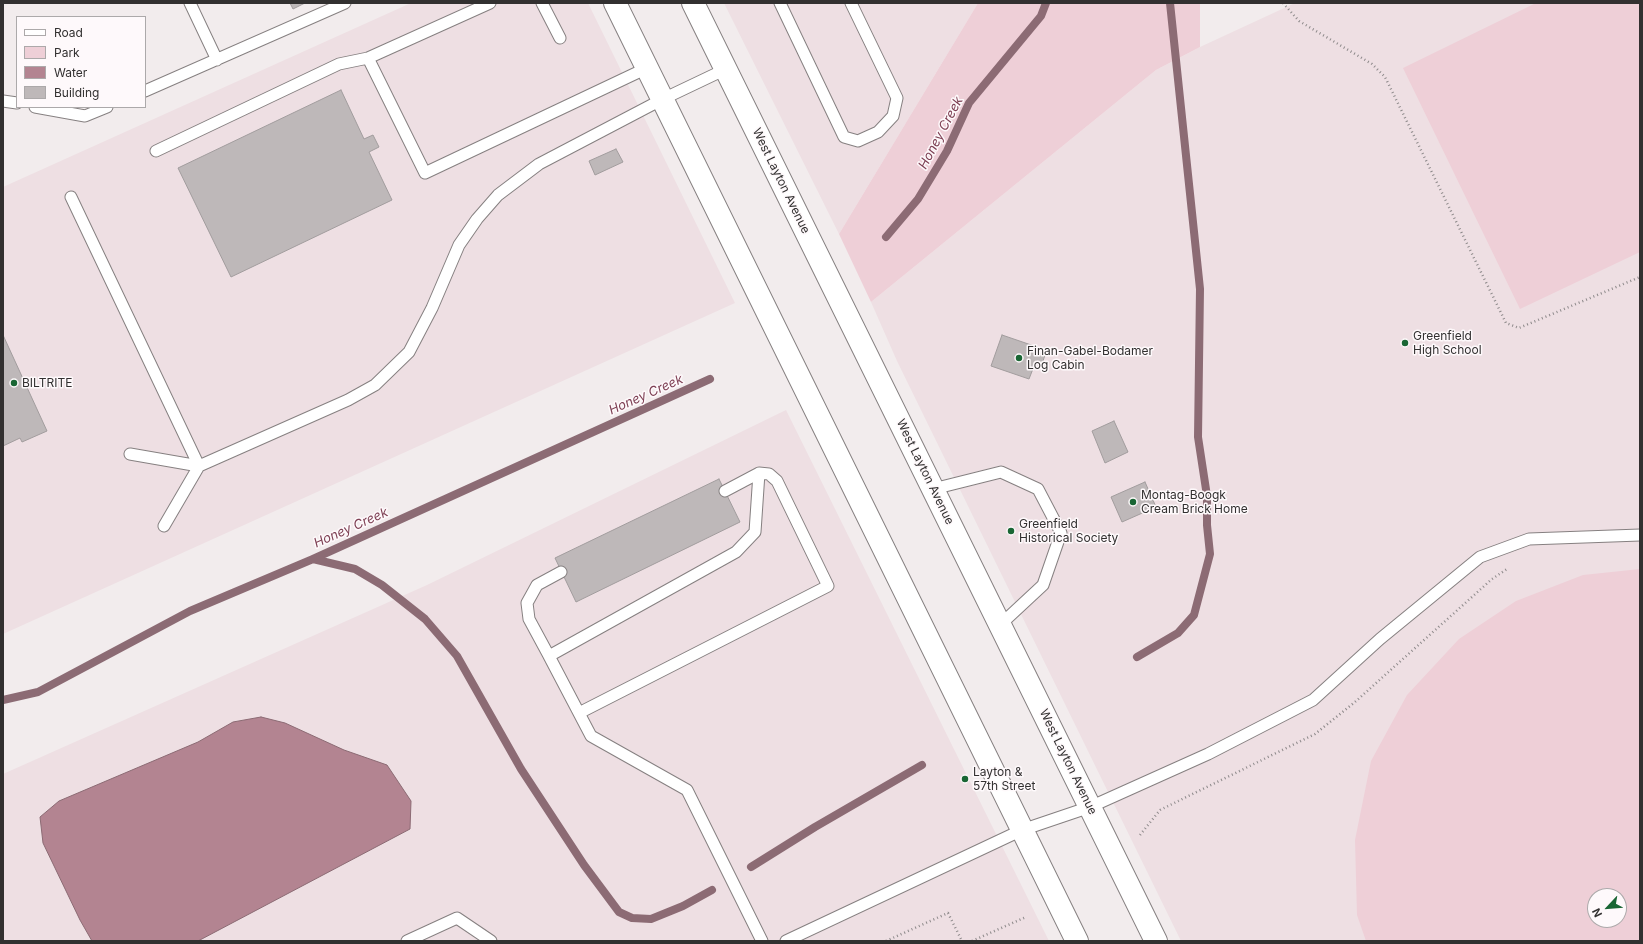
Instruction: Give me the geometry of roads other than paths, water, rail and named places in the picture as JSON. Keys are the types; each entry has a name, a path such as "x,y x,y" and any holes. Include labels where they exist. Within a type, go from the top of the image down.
{"main road":[{"path":"615,3 1077,941"},
{"name":"West Layton Avenue","path":"693,3 1156,941"}],"lane":[{"path":"190,3 217,60"},
{"path":"146,91 345,3"},
{"path":"156,151 339,64 368,58 490,3"},
{"path":"542,3 560,38"},
{"path":"780,3 844,137 858,141 878,132 893,116 897,98 851,3"},
{"path":"368,58 425,173 647,68"},
{"path":"130,454 199,466 348,400 375,385 409,352 432,308 459,246 477,219 498,195 539,164 663,99 726,70"},
{"path":"3,101 16,104"},
{"path":"41,108 85,116 105,108"},
{"path":"72,197 199,466"},
{"path":"164,526 199,466"},
{"path":"933,489 1001,472 1038,489 1061,533 1043,585 1000,624"},
{"path":"549,656 736,552 755,532 759,473"},
{"path":"578,713 828,586 777,481 769,474 759,473 725,491"},
{"path":"786,941 1022,830 1090,807 1208,754 1313,700 1380,639 1480,557 1529,539 1640,535"},
{"path":"562,572 537,585 527,603 529,619 578,713 591,736 687,790 762,941"},
{"path":"407,941 457,918 491,941"}],"water":[{"path":"261,717 285,723 344,750 387,765 411,801 410,829 198,941 92,941 80,920 43,843 40,817 59,801 198,742 233,722"}],"waterway":[{"name":"Honey Creek","path":"886,237 918,199 947,151 969,103 1041,16 1046,3"},
{"path":"1137,657 1178,633 1194,615 1210,554 1207,525 1207,496 1198,437 1200,289 1170,3"},
{"name":"Honey Creek","path":"3,700 38,692 190,611 313,559 710,379"},
{"path":"313,559 355,569 382,585 425,619 457,656 521,769 584,865 619,912 632,918 651,919 683,906 712,890"},
{"path":"751,867 815,827 922,765"}],"place":[{"name":"Greenfield High School","path":"1405,343"},
{"name":"Finan-Gabel-Bodamer Log Cabin","path":"1019,358"},
{"name":"BILTRITE","path":"14,383"},
{"name":"Montag-Boogk Cream Brick Home","path":"1133,502"},
{"name":"Greenfield Historical Society","path":"1011,531"},
{"name":"Layton & 57th Street","path":"965,779"}]}
